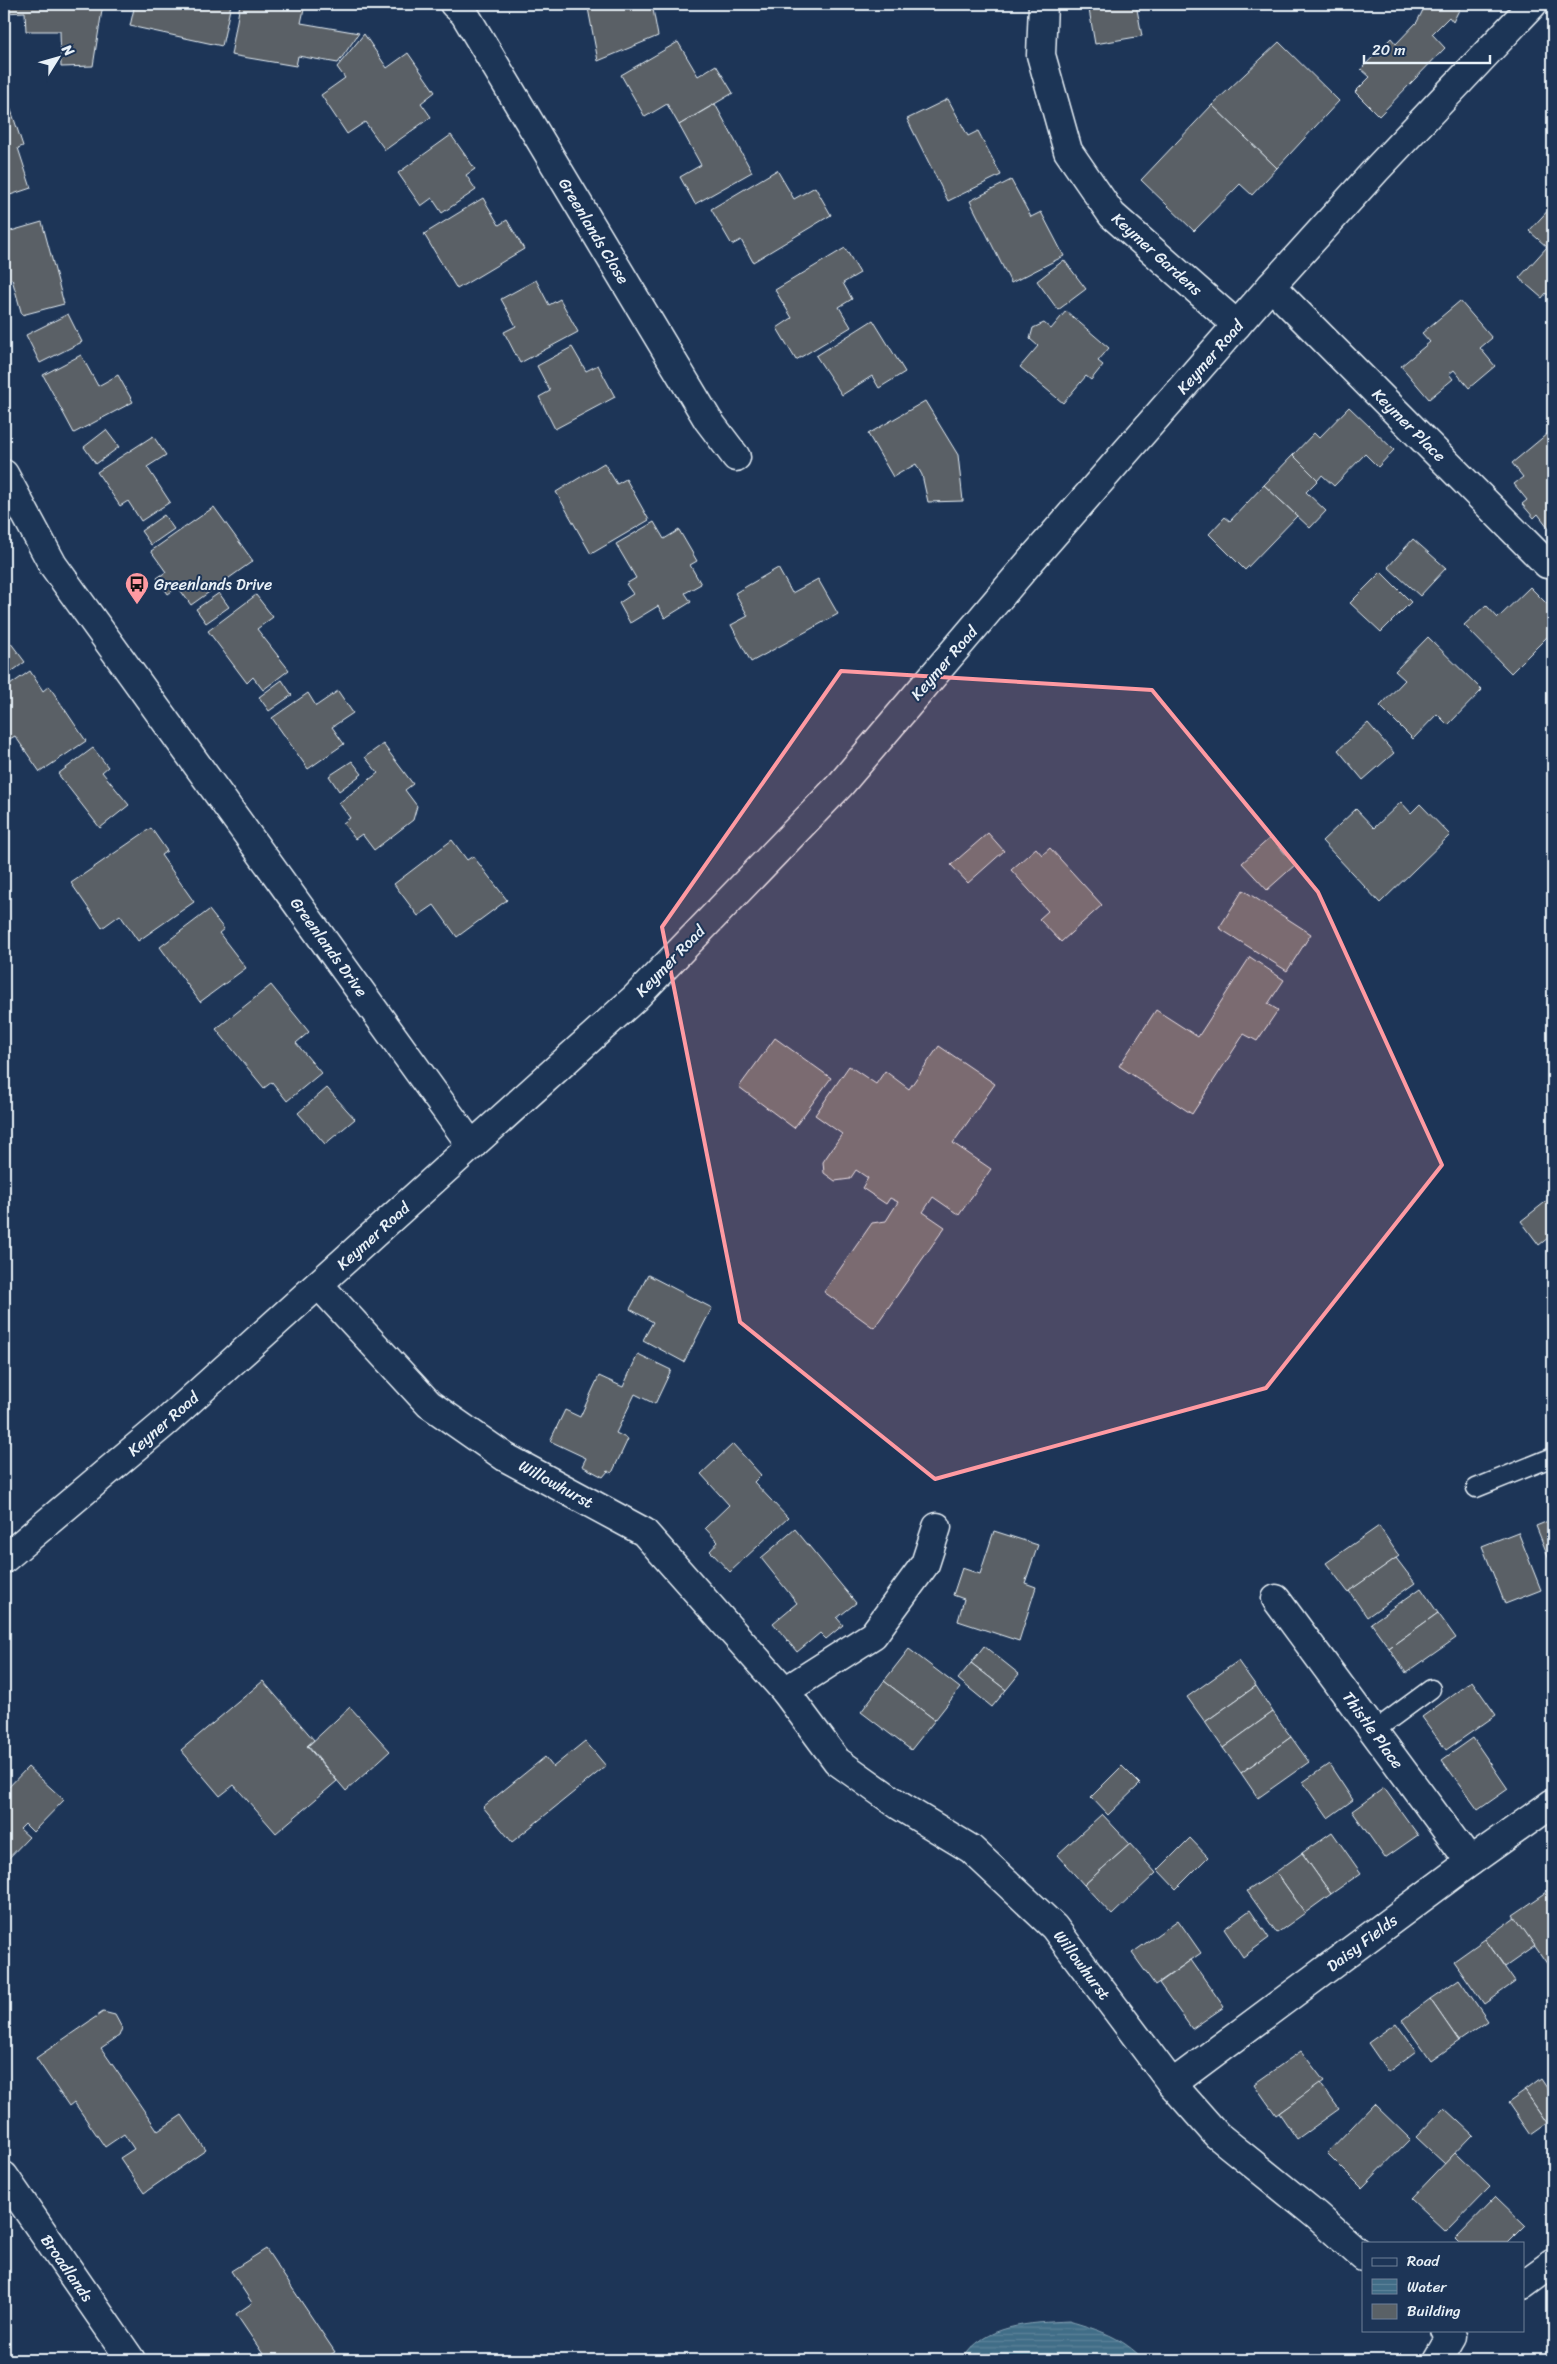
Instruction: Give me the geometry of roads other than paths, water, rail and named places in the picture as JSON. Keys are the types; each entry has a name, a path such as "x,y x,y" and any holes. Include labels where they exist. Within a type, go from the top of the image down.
{"street":[{"name":"Greenlands Close","path":"454,4 464,13 708,420 736,457"},
{"name":"Keymer Gardens","path":"1043,4 1041,55 1068,151 1112,215 1237,325"},
{"name":"Keymer Road","path":"319,1285 635,998 841,784 1033,558 1271,286 1376,170 1533,4"},
{"name":"Keymer Place","path":"1271,286 1547,564"},
{"name":"Greenlands Drive","path":"4,474 53,565 472,1146"},
{"name":"Keyner Road","path":"4,1559 166,1422 319,1285"},
{"name":"Willowhurst","path":"319,1285 428,1404 505,1457 644,1532 785,1691 837,1760 900,1806 971,1849 1054,1927 1172,2084 1217,2135 1316,2215 1362,2256"},
{"path":"785,1691 873,1635 925,1564 937,1527"},
{"name":"Thistle Place","path":"1276,1599 1470,1862"},
{"name":"Daisy Fields","path":"1172,2084 1470,1862 1553,1803"},
{"name":"Broadlands","path":"4,2176 131,2360"},
{"path":"1524,2284 1553,2263"},
{"path":"1438,2360 1453,2332"}],"lane":[{"path":"1476,1488 1553,1457"},
{"path":"1374,1731 1431,1689"}],"water":[{"path":"1069,2321 1110,2335 1127,2345 1144,2360 962,2360 971,2348 995,2332 1024,2325"}],"place":[{"name":"Greenlands Drive","path":"137,605"}]}
